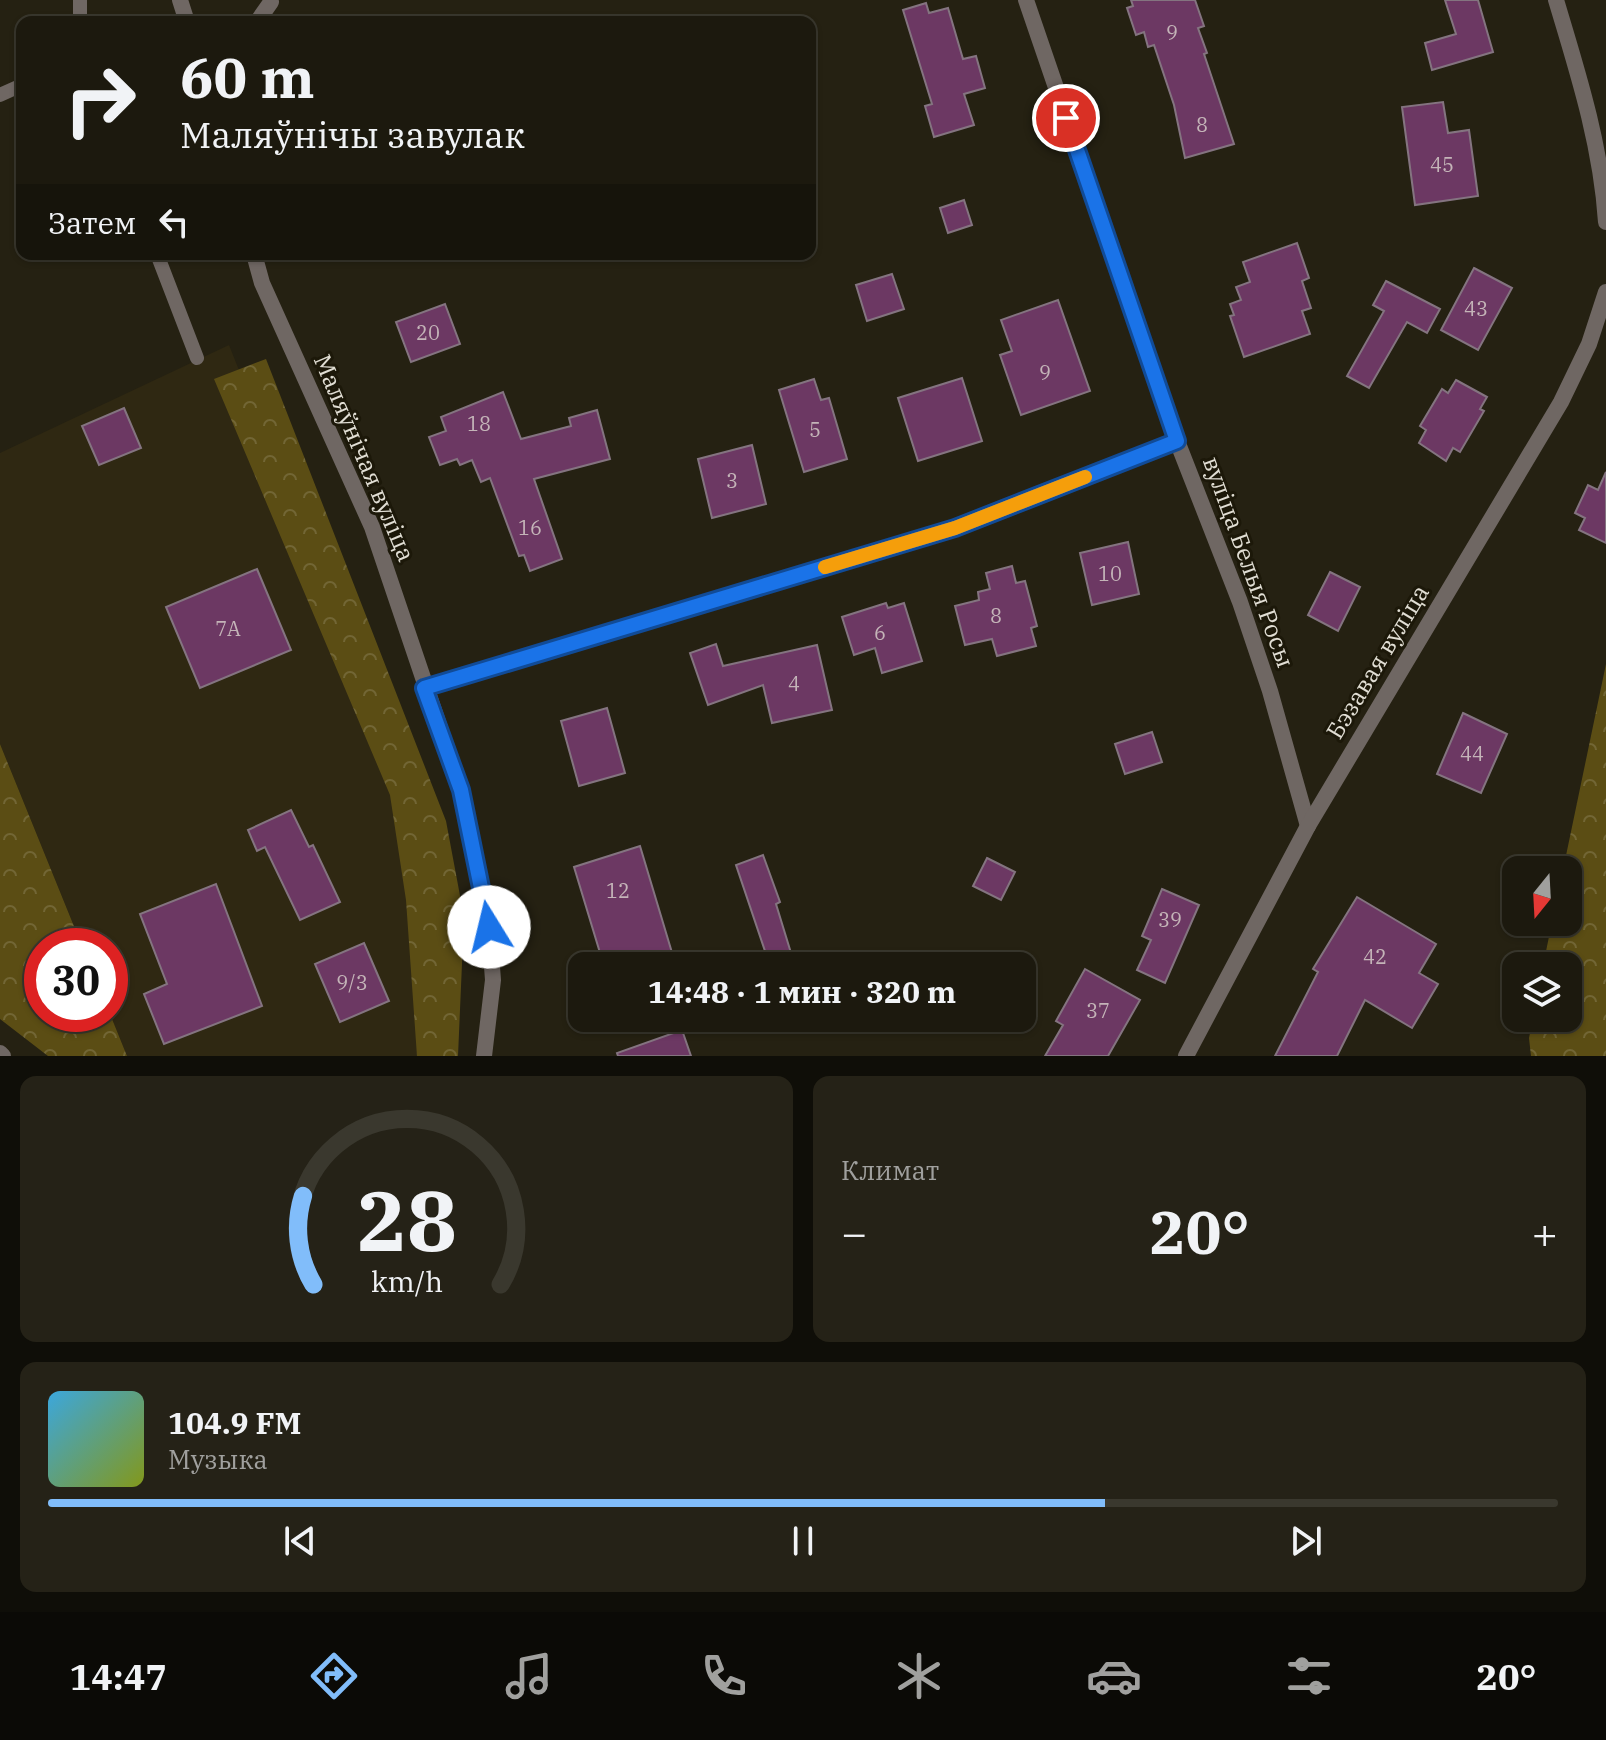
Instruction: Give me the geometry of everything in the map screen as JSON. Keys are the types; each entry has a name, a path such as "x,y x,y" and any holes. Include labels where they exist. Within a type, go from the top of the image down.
{"street":[{"name":"вуліца Белыя Росы","path":"1026,0 1177,441 1240,602 1308,826"},
{"path":"1556,0 1584,91 1601,171 1606,222"},
{"name":"Маляўнічая вуліца","path":"256,260 262,283 372,527 461,790 487,913 493,980 484,1056"},
{"name":"Бэзавая вуліца","path":"1186,1056 1308,826 1561,402 1589,344 1606,292"},
{"path":"424,688 955,528 1177,441"}],"lane":[{"path":"159,260 197,358"}],"shaded area":[{"path":"229,345 425,838 417,1056 127,1056 117,1032 128,1032 128,928 75,928 0,744 0,453"}],"green space":[{"path":"266,359 446,821 464,917 458,1056 417,1056 406,900 390,795 214,379"},
{"path":"1606,664 1606,1056 1531,1056 1530,1032 1582,1032 1582,952 1546,952 1549,936 1582,936 1582,856 1566,856"},
{"path":"0,744 75,928 24,928 24,1032 117,1032 127,1056 48,1056 0,1019"}],"building":[{"path":"1131,0 1195,0 1204,26 1198,28 1207,53 1204,54 1234,144 1185,158 1174,105 1154,45 1148,47 1144,32 1136,35 1127,8 1133,6"},
{"path":"1445,0 1478,0 1493,52 1432,70 1425,43 1456,34"},
{"path":"926,3 929,13 948,8 963,59 976,56 985,88 964,94 974,125 934,137 925,106 932,104 903,10"},
{"path":"1443,102 1448,133 1469,130 1478,196 1415,205 1402,107"},
{"path":"964,200 972,225 948,233 940,208"},
{"path":"1297,243 1309,278 1302,281 1311,308 1302,311 1310,334 1244,357 1230,316 1234,315 1230,304 1241,300 1236,287 1250,282 1243,262"},
{"path":"1474,268 1512,288 1478,350 1441,330"},
{"path":"892,274 904,309 867,321 856,285"},
{"path":"1386,281 1440,309 1427,333 1407,322 1369,388 1347,376 1384,311 1373,305"},
{"path":"1058,300 1090,391 1021,415 1000,355 1012,351 1001,320"},
{"path":"445,304 460,344 411,362 396,322"},
{"path":"962,378 982,441 918,461 898,398"},
{"path":"814,379 821,400 829,398 847,459 804,472 779,390"},
{"path":"1456,380 1487,397 1480,409 1484,411 1460,452 1453,448 1446,461 1419,443 1426,430 1420,426 1442,389 1448,393"},
{"path":"503,392 521,439 571,426 569,418 597,410 610,459 534,479 562,559 530,571 524,555 519,556 490,478 481,482 472,460 460,465 457,459 440,465 429,437 446,431 441,417"},
{"path":"124,408 141,448 99,465 82,426"},
{"path":"752,445 766,504 712,518 698,459"},
{"path":"1606,472 1606,543 1579,530 1585,518 1575,513 1588,485 1598,490"},
{"path":"1128,542 1139,594 1092,605 1080,553"},
{"path":"1012,566 1016,583 1025,581 1037,626 1031,628 1036,646 997,656 992,639 965,645 955,606 979,600 978,592 990,589 986,573"},
{"path":"257,569 291,650 200,688 166,607"},
{"path":"1330,572 1360,587 1338,631 1308,615"},
{"path":"886,603 888,608 904,603 922,661 882,673 875,648 854,655 842,617"},
{"path":"716,644 723,666 817,645 832,710 772,723 763,685 708,705 690,653"},
{"path":"607,708 625,773 579,786 561,721"},
{"path":"1463,713 1507,734 1481,793 1437,774"},
{"path":"1152,732 1162,762 1125,774 1115,744"},
{"path":"291,810 309,847 313,845 340,902 300,920 265,847 257,851 248,830"},
{"path":"640,846 672,952 600,952 574,867"},
{"path":"763,855 780,902 776,904 791,952 765,952 736,865"},
{"path":"987,858 1015,872 1001,900 973,886"},
{"path":"216,884 262,1006 164,1044 144,994 167,984 140,914"},
{"path":"1162,889 1199,905 1165,983 1137,970 1151,940 1142,936"},
{"path":"1357,897 1436,944 1419,973 1438,984 1412,1028 1365,1000 1337,1056 1275,1056 1318,972 1313,969"},
{"path":"364,943 389,1001 340,1022 315,964"},
{"path":"1085,969 1140,1000 1108,1056 1045,1056 1063,1025 1056,1021"},
{"path":"683,1032 691,1056 618,1056 617,1053"}],"slow traffic":[{"path":"825,567 955,528 1085,477"}],"route":[{"path":"489,927 461,790 424,688 955,528 1177,441 1066,118"}]}
